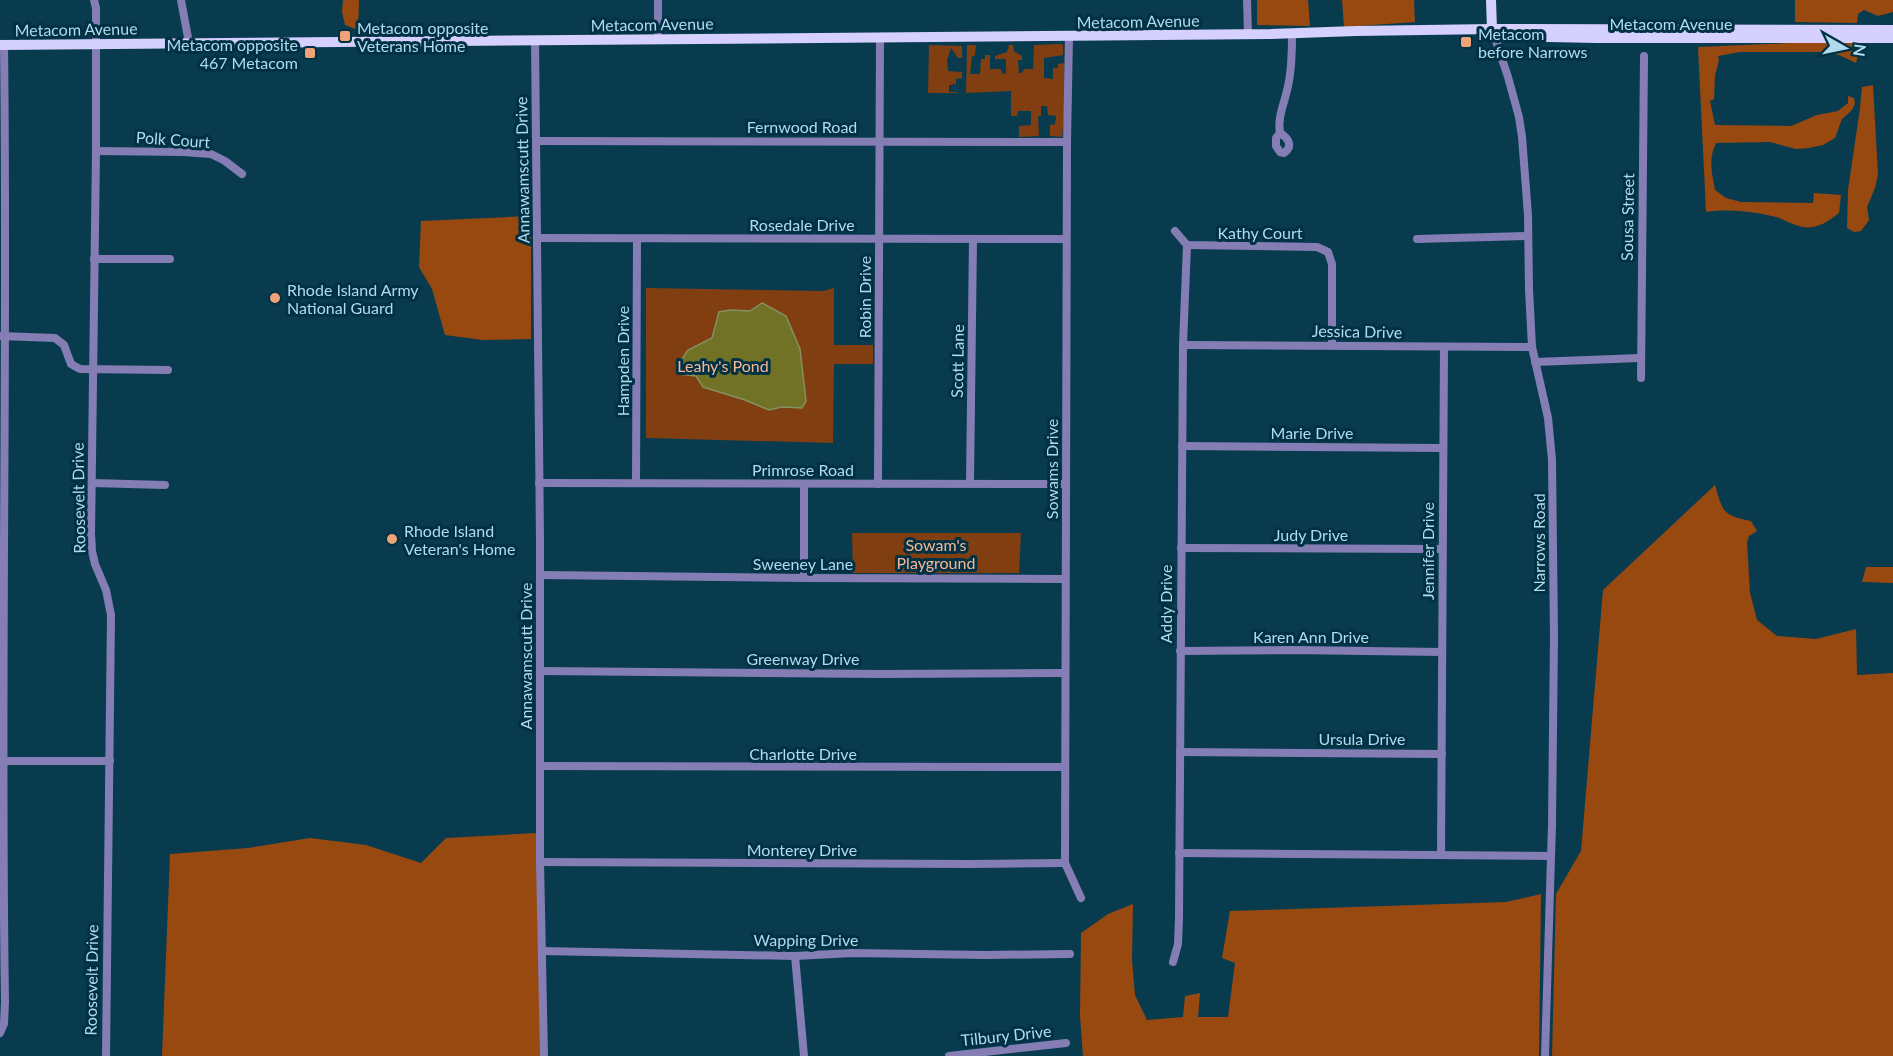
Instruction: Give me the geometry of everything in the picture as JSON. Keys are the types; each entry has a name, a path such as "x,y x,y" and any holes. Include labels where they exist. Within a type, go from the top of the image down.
{"main road":[{"path":"1491,0 1493,33"},
{"name":"Metacom Avenue","path":"2,45 1305,33 1427,36 1493,33 1893,30"},
{"name":"Metacom Avenue","path":"1493,33 1597,38 1893,38"}],"street":[{"name":"Roosevelt Drive","path":"94,0 96,151 92,551 99,576 106,590 111,615 105,1056"},
{"path":"181,0 189,43"},
{"path":"658,0 658,39"},
{"path":"1247,0 1248,34"},
{"name":"Narrows Road","path":"1493,33 1509,77 1519,117 1526,171 1532,347 1548,418 1552,460 1554,636 1545,1056"},
{"path":"1280,133 1278,125 1289,84 1292,34"},
{"name":"Sowams Drive","path":"1069,36 1066,239 1065,863 1081,898"},
{"name":"Robin Drive","path":"878,484 880,38"},
{"name":"Annawamscutt Drive","path":"535,40 541,671 540,862 544,1056"},
{"path":"0,1033 4,1023 1,761 2,45"},
{"name":"Sousa Street","path":"1641,378 1644,56"},
{"name":"Fernwood Road","path":"537,141 1067,142"},
{"name":"Polk Court","path":"96,151 211,154 242,174"},
{"path":"1175,231 1187,246"},
{"path":"1417,239 1528,236"},
{"name":"Rosedale Drive","path":"538,238 1066,239"},
{"name":"Hampden Drive","path":"636,483 637,239"},
{"name":"Scott Lane","path":"970,483 973,239"},
{"name":"Addy Drive","path":"1173,962 1178,944 1183,345 1187,246"},
{"name":"Kathy Court","path":"1187,246 1317,247 1328,252 1332,264 1332,345"},
{"path":"94,259 170,259"},
{"path":"2,336 55,338 64,345 71,364 80,369 168,370"},
{"name":"Jessica Drive","path":"1183,345 1532,347"},
{"name":"Jennifer Drive","path":"1442,754 1444,347"},
{"path":"1535,362 1640,358"},
{"name":"Marie Drive","path":"1182,446 1443,448"},
{"path":"92,483 165,485"},
{"name":"Primrose Road","path":"539,483 1066,484"},
{"path":"804,484 804,579"},
{"name":"Judy Drive","path":"1181,548 1442,549"},
{"name":"Sweeney Lane","path":"540,575 804,579 1065,579"},
{"name":"Karen Ann Drive","path":"1180,651 1442,652"},
{"name":"Greenway Drive","path":"541,671 1065,673"},
{"name":"Ursula Drive","path":"1180,752 1442,754"},
{"path":"1441,855 1442,754"},
{"path":"1,761 110,761"},
{"name":"Charlotte Drive","path":"540,766 1065,767"},
{"path":"1179,853 1551,856"},
{"name":"Monterey Drive","path":"540,862 1065,863"},
{"name":"Wapping Drive","path":"542,951 795,956 854,953 1070,954"},
{"path":"795,956 804,1056"},
{"name":"Tilbury Drive","path":"949,1056 1066,1043"}],"green space":[{"path":"929,45 962,46 962,58 958,58 951,48 947,60 948,71 962,72 962,78 956,79 956,85 953,83 949,85 949,92 957,93 928,93"},
{"path":"967,45 976,45 970,74 980,74 981,59 985,59 985,55 990,55 990,69 1001,69 1002,74 1006,73 1006,59 995,59 995,56 1007,52 1009,45 1013,45 1014,51 1022,56 1022,60 1018,60 1019,73 1022,73 1024,69 1033,69 1034,45 1063,45 1063,55 1044,58 1044,78 1053,79 1053,68 1058,68 1058,64 1064,63 1065,106 1062,137 1050,136 1050,125 1055,124 1056,116 1048,115 1047,106 1041,106 1041,116 1038,116 1039,136 1019,137 1019,126 1031,125 1031,111 1018,111 1017,116 1011,116 1011,91 966,93"},
{"name":"Leahy's Pond","path":"646,288 823,291 834,288 834,345 873,345 873,364 834,364 833,443 646,438"},
{"name":"Sowam's Playground","path":"852,533 1021,533 1019,573 853,573"}],"shaded area":[{"path":"343,0 359,0 358,30 345,25 342,12"},
{"path":"1257,0 1308,0 1310,26 1257,25"},
{"path":"1342,0 1414,0 1415,22 1344,27"},
{"path":"1795,0 1893,0 1893,12 1878,16 1864,10 1858,14 1857,23 1795,22"},
{"path":"1862,40 1856,63 1839,55 1825,52 1740,52 1718,56 1714,99 1710,101 1715,125 1791,126 1817,115 1838,111 1848,103 1848,96 1854,98 1855,104 1842,119 1835,138 1823,145 1796,149 1770,142 1716,143 1712,155 1711,166 1715,190 1726,198 1741,202 1813,203 1814,193 1841,195 1839,213 1823,224 1806,227 1758,213 1706,212 1698,47"},
{"path":"1873,85 1878,175 1867,207 1869,220 1861,231 1854,232 1847,228 1848,190 1862,87"},
{"path":"531,216 531,339 483,340 445,335 432,289 419,267 421,221"},
{"path":"762,303 786,316 800,349 806,401 802,408 782,407 769,410 703,387 696,376 679,374 678,365 688,350 712,338 719,312 750,311"},
{"path":"1715,485 1725,511 1734,517 1751,521 1757,531 1749,536 1747,542 1750,593 1757,620 1777,636 1816,639 1856,629 1857,675 1893,673 1893,1056 1552,1056 1556,894 1581,851 1603,590"},
{"path":"1866,567 1893,567 1893,583 1862,582"},
{"path":"537,833 543,1056 162,1056 170,854 248,848 310,838 366,845 421,863 446,838"},
{"path":"1541,894 1539,1056 1083,1056 1080,1016 1081,933 1108,914 1133,904 1132,961 1135,995 1147,1020 1183,1017 1185,996 1200,993 1198,1017 1228,1017 1235,963 1222,958 1230,911 1506,902"}],"place":[{"name":"Metacom opposite Veterans Home","path":"345,36"},
{"name":"Metacom before Narrows","path":"1466,42"},
{"name":"Metacom opposite 467 Metacom","path":"310,53"},
{"name":"Rhode Island Army National Guard","path":"275,298"},
{"name":"Rhode Island Veteran's Home","path":"392,539"}]}
